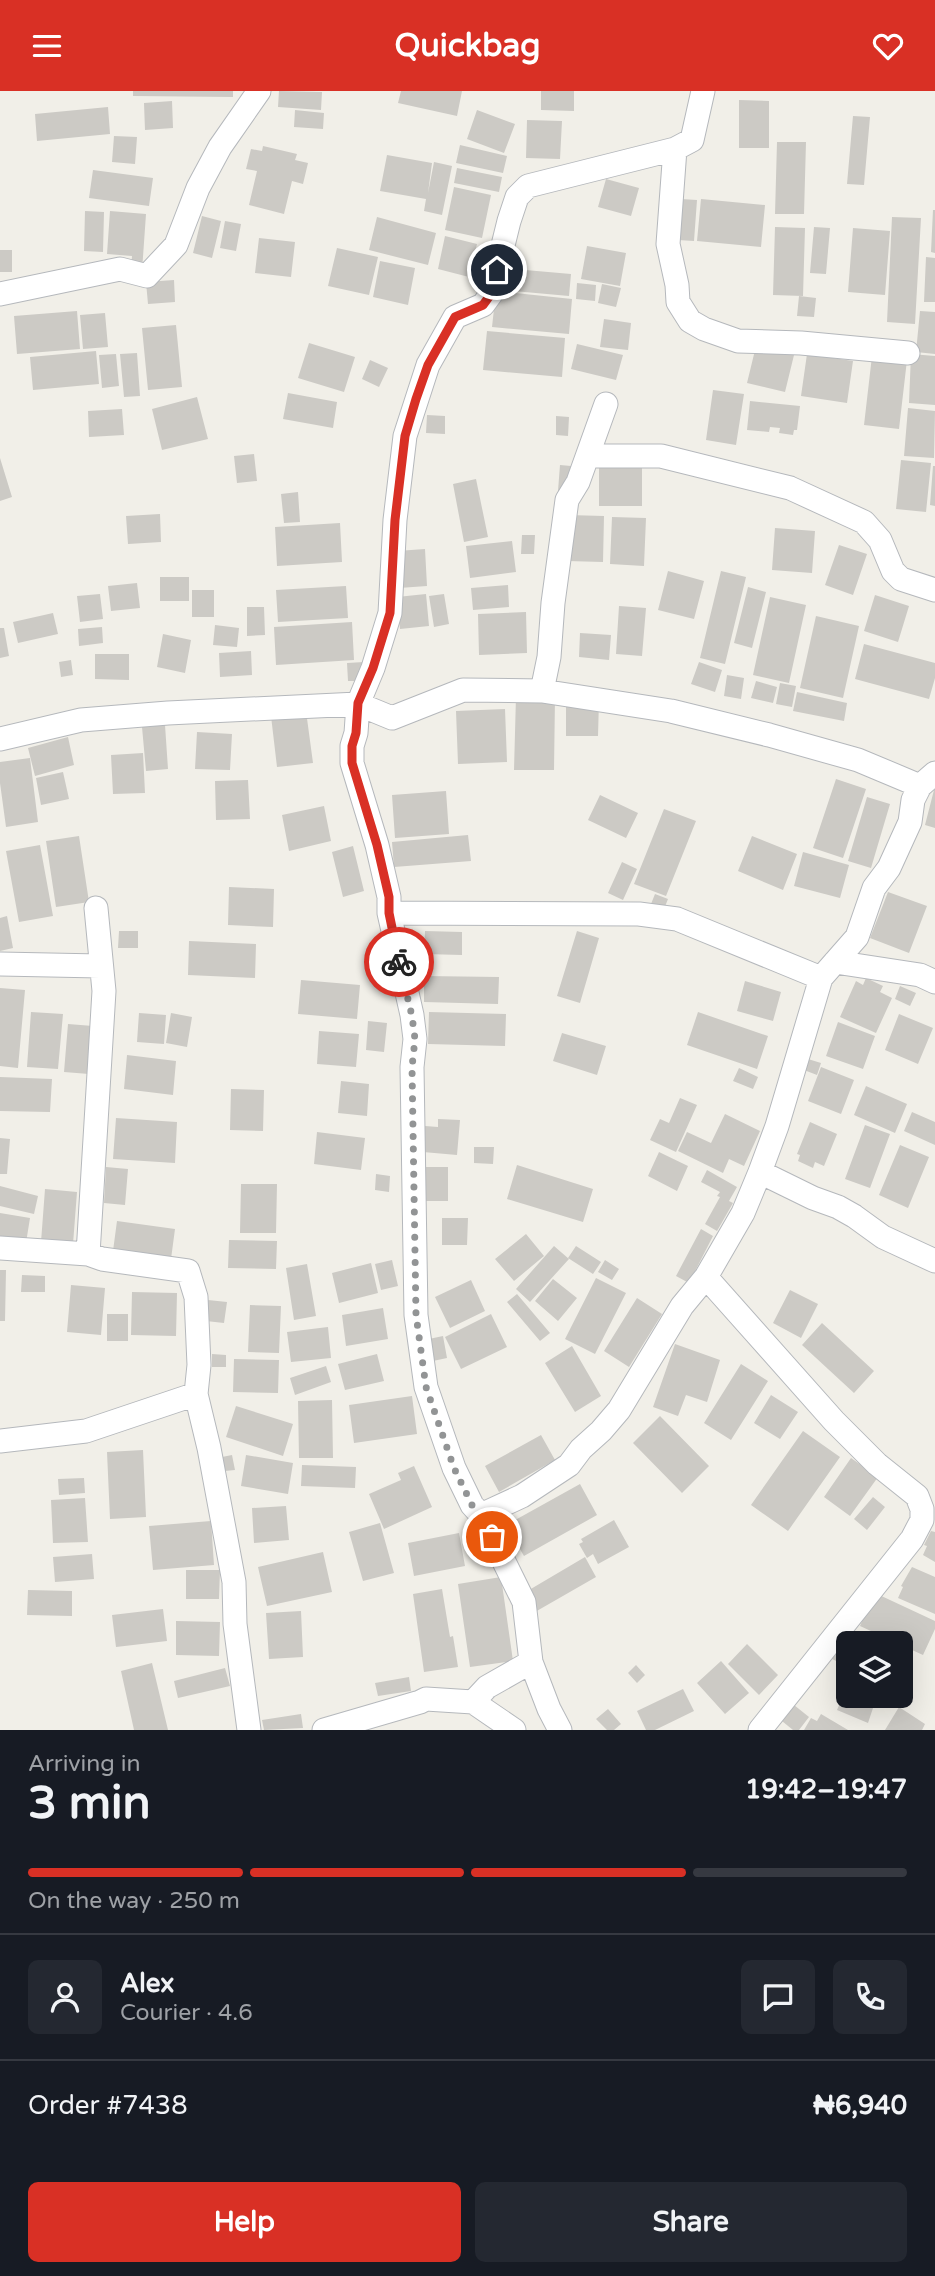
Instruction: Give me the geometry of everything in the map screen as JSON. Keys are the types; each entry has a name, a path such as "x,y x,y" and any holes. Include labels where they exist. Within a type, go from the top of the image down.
{"street":[{"path":"0,294 120,269 147,277 176,245 203,178 220,147 259,91"},
{"path":"561,1730 549,1709 531,1662 524,1602 481,1515 472,1505 454,1468 426,1387 416,1315 412,1067 415,1039 389,913 389,897 377,845 352,763 352,746 356,733 358,703 373,668 390,613 395,520 405,436 416,399 428,365 455,317 483,305 491,294 517,197 527,186 675,149 692,140 703,91"},
{"path":"675,149 668,244 678,302 690,321 737,341 802,342 908,353"},
{"path":"542,691 549,657 553,603 567,500 578,482 606,404"},
{"path":"588,456 661,456 790,488 864,523 880,540 893,571 901,579 935,590"},
{"path":"0,739 81,720 358,703 392,719 463,690 542,691 671,711 928,779 913,800 910,822 889,868 874,888 856,937 828,970 760,1172 743,1213 706,1277 682,1306 619,1409 569,1465 522,1496 481,1515"},
{"path":"88,1254 104,991 96,908"},
{"path":"389,913 639,914 677,919 828,970 920,975 935,982"},
{"path":"0,964 100,966"},
{"path":"760,1172 838,1207 883,1237 935,1261"},
{"path":"0,1248 88,1254 102,1259 188,1271 196,1297 199,1365 196,1394 209,1448 234,1583 235,1624 249,1730"},
{"path":"706,1277 834,1421 877,1464 926,1500 922,1509 922,1520 912,1539 760,1730"},
{"path":"0,1441 86,1431 196,1394"},
{"path":"474,1702 488,1687 531,1662"},
{"path":"324,1730 426,1699 474,1702 514,1730"}],"building":[{"path":"133,91 233,91 233,97 133,96"},
{"path":"279,91 322,92 321,110 278,107"},
{"path":"401,91 462,91 457,116 398,103"},
{"path":"541,91 574,91 574,111 541,110"},
{"path":"739,100 769,101 769,148 739,148"},
{"path":"172,101 173,128 145,130 144,103"},
{"path":"108,107 110,134 37,141 35,114"},
{"path":"295,110 324,113 323,129 294,127"},
{"path":"477,110 515,124 504,153 467,139"},
{"path":"853,116 870,117 864,185 847,184"},
{"path":"527,120 562,121 560,159 526,158"},
{"path":"114,136 137,137 135,164 112,162"},
{"path":"777,142 806,142 804,214 775,214"},
{"path":"460,145 507,156 503,173 456,163"},
{"path":"263,146 297,154 295,160 308,163 303,184 292,181 284,214 249,205 257,171 246,169 251,149 262,151"},
{"path":"387,155 432,163 428,193 434,162 452,166 442,215 424,211 426,199 380,191"},
{"path":"457,168 502,177 499,192 454,183"},
{"path":"93,170 153,178 149,206 89,198"},
{"path":"606,179 639,188 631,216 598,207"},
{"path":"454,187 491,195 482,238 445,230"},
{"path":"681,199 697,200 694,241 678,240"},
{"path":"701,199 765,205 761,247 697,241"},
{"path":"935,210 935,253 931,252"},
{"path":"85,211 104,212 103,252 84,251"},
{"path":"110,211 146,214 142,271 131,270 132,256 107,254"},
{"path":"202,216 221,221 212,258 193,253"},
{"path":"377,217 436,233 428,265 369,250"},
{"path":"892,217 921,218 915,324 887,322"},
{"path":"225,221 241,224 236,251 220,248"},
{"path":"775,227 805,228 803,296 773,295"},
{"path":"814,227 830,228 826,274 810,273"},
{"path":"853,228 890,231 885,295 848,292"},
{"path":"445,236 477,244 469,277 438,269"},
{"path":"259,238 295,242 291,277 255,273"},
{"path":"587,246 626,253 620,286 581,279"},
{"path":"337,248 378,257 369,295 328,286"},
{"path":"0,250 12,250 12,272 0,272"},
{"path":"926,257 935,258 935,302 924,302"},
{"path":"380,261 415,268 408,305 373,297"},
{"path":"503,268 571,274 569,296 502,290"},
{"path":"174,280 175,302 148,304 146,282"},
{"path":"577,283 596,285 595,301 576,299"},
{"path":"602,284 621,288 616,307 598,303"},
{"path":"496,291 572,299 569,334 492,327"},
{"path":"799,296 816,298 814,317 797,316"},
{"path":"77,311 80,349 17,354 14,316"},
{"path":"920,311 935,312 935,354 916,352"},
{"path":"105,313 108,347 83,349 80,315"},
{"path":"604,319 631,323 628,350 600,347"},
{"path":"176,325 182,387 148,390 142,328"},
{"path":"487,331 565,338 562,377 483,370"},
{"path":"309,343 355,357 344,392 298,378"},
{"path":"577,344 623,355 616,380 571,369"},
{"path":"756,346 794,355 785,392 747,383"},
{"path":"96,351 99,384 33,390 30,357"},
{"path":"137,353 140,396 124,397 120,354"},
{"path":"116,354 119,386 102,388 99,355"},
{"path":"807,354 853,361 847,403 801,396"},
{"path":"911,354 935,356 935,405 909,403"},
{"path":"872,356 907,360 899,429 864,425"},
{"path":"370,360 388,368 379,387 362,379"},
{"path":"713,390 744,394 736,445 706,440"},
{"path":"288,393 337,402 333,428 283,419"},
{"path":"197,397 208,439 162,450 152,409"},
{"path":"750,401 800,406 797,430 794,430 793,435 779,433 780,428 770,427 769,432 747,430"},
{"path":"908,408 935,411 934,458 904,456"},
{"path":"122,409 124,435 89,437 88,411"},
{"path":"427,415 445,416 445,434 426,433"},
{"path":"556,416 569,417 568,436 556,435"},
{"path":"254,454 257,481 237,483 234,456"},
{"path":"0,458 12,497 0,501"},
{"path":"901,460 931,463 926,512 896,509"},
{"path":"560,465 571,466 569,492 558,491"},
{"path":"935,466 935,506 930,505"},
{"path":"599,468 642,468 642,506 599,506"},
{"path":"476,479 488,537 464,542 453,484"},
{"path":"298,492 300,522 284,523 281,494"},
{"path":"160,514 161,542 128,544 126,516"},
{"path":"568,515 604,516 603,562 567,561"},
{"path":"612,517 646,518 644,566 610,564"},
{"path":"340,523 342,562 277,566 275,527"},
{"path":"775,528 815,531 812,573 772,570"},
{"path":"522,535 535,535 534,554 521,554"},
{"path":"512,541 516,572 470,578 466,546"},
{"path":"839,545 867,554 853,595 825,585"},
{"path":"425,549 427,586 399,588 397,551"},
{"path":"668,571 704,581 694,619 658,610"},
{"path":"721,571 746,577 725,664 700,658"},
{"path":"160,577 189,577 189,601 160,601"},
{"path":"137,583 140,608 111,611 108,586"},
{"path":"508,585 509,607 473,610 471,588"},
{"path":"346,586 348,618 278,622 276,590"},
{"path":"748,587 766,592 752,648 734,643"},
{"path":"192,590 214,590 214,617 192,617"},
{"path":"100,594 103,619 80,622 77,596"},
{"path":"426,594 429,626 400,629 397,597"},
{"path":"444,594 449,624 434,627 429,596"},
{"path":"875,595 909,606 898,642 864,631"},
{"path":"770,597 806,605 789,683 753,675"},
{"path":"619,606 646,608 642,656 616,654"},
{"path":"247,607 264,607 265,635 247,636"},
{"path":"526,612 527,653 479,655 478,614"},
{"path":"53,613 58,634 18,643 13,622"},
{"path":"816,616 859,626 843,698 800,688"},
{"path":"352,622 354,660 276,665 274,627"},
{"path":"215,625 239,628 237,647 213,645"},
{"path":"102,627 103,643 79,646 78,629"},
{"path":"0,628 4,628 9,656 0,658"},
{"path":"580,633 611,635 609,660 579,657"},
{"path":"163,634 191,640 185,673 157,667"},
{"path":"864,644 935,663 935,678 929,699 855,679"},
{"path":"251,651 252,675 220,677 219,653"},
{"path":"95,654 129,654 129,680 95,679"},
{"path":"71,660 73,675 61,677 59,662"},
{"path":"364,662 364,681 348,681 347,663"},
{"path":"699,662 722,670 715,692 691,684"},
{"path":"727,675 744,678 741,699 724,696"},
{"path":"756,681 777,687 773,703 751,698"},
{"path":"780,683 796,686 792,707 776,704"},
{"path":"797,692 847,703 844,721 793,711"},
{"path":"516,696 555,697 554,770 514,770"},
{"path":"566,700 599,700 598,736 566,736"},
{"path":"505,709 507,762 458,764 456,711"},
{"path":"306,711 313,763 277,767 271,716"},
{"path":"165,725 168,769 146,771 142,727"},
{"path":"197,732 232,734 230,770 195,769"},
{"path":"68,737 74,765 35,776 28,748"},
{"path":"143,753 145,793 113,794 111,755"},
{"path":"30,758 38,822 6,827 0,762"},
{"path":"63,772 69,799 41,805 36,778"},
{"path":"836,779 866,789 843,858 813,848"},
{"path":"248,780 250,819 216,820 215,781"},
{"path":"935,790 935,828 925,825"},
{"path":"446,791 449,834 395,838 392,795"},
{"path":"600,795 638,813 626,838 588,820"},
{"path":"867,797 890,804 871,868 848,861"},
{"path":"324,806 331,841 289,851 282,815"},
{"path":"664,809 696,821 666,896 634,884"},
{"path":"468,835 471,861 394,867 392,842"},
{"path":"79,836 89,902 56,907 46,841"},
{"path":"752,836 797,854 783,890 738,871"},
{"path":"40,845 53,916 19,922 6,851"},
{"path":"353,846 364,891 343,897 332,852"},
{"path":"803,852 849,865 840,898 794,886"},
{"path":"622,862 637,869 623,900 608,893"},
{"path":"229,887 274,889 273,927 228,925"},
{"path":"888,892 927,906 909,953 870,938"},
{"path":"655,894 668,899 664,909 651,904"},
{"path":"7,916 13,948 0,951 0,918"},
{"path":"119,931 138,931 138,948 118,948"},
{"path":"425,931 462,932 462,955 424,954"},
{"path":"577,931 599,938 580,1003 557,996"},
{"path":"189,941 256,944 255,978 188,975"},
{"path":"424,976 499,977 498,1004 424,1002"},
{"path":"866,978 883,986 880,992 892,998 876,1033 840,1017 856,981 863,985"},
{"path":"301,980 360,985 357,1019 298,1014"},
{"path":"745,981 781,992 773,1021 737,1011"},
{"path":"900,986 916,993 910,1006 895,999"},
{"path":"0,988 25,990 18,1068 0,1066"},
{"path":"31,1012 63,1014 58,1069 27,1067"},
{"path":"429,1012 506,1014 505,1046 428,1044"},
{"path":"698,1012 768,1036 757,1069 687,1045"},
{"path":"139,1013 166,1015 164,1044 137,1042"},
{"path":"171,1013 192,1017 187,1047 166,1043"},
{"path":"899,1014 933,1028 918,1064 885,1050"},
{"path":"368,1021 387,1023 384,1052 366,1050"},
{"path":"838,1022 875,1036 863,1069 826,1056"},
{"path":"68,1024 93,1026 89,1074 64,1072"},
{"path":"319,1031 359,1034 356,1067 317,1064"},
{"path":"562,1033 606,1046 597,1075 553,1061"},
{"path":"127,1055 176,1061 173,1095 124,1089"},
{"path":"808,1059 821,1063 817,1075 804,1070"},
{"path":"821,1067 854,1080 841,1114 808,1101"},
{"path":"739,1068 758,1077 753,1089 733,1081"},
{"path":"0,1077 52,1079 50,1112 0,1111"},
{"path":"341,1081 369,1084 367,1116 338,1113"},
{"path":"866,1086 907,1104 895,1133 854,1115"},
{"path":"231,1089 264,1090 263,1131 230,1130"},
{"path":"680,1098 697,1105 676,1152 650,1140 660,1119 669,1123"},
{"path":"912,1112 935,1122 935,1145 904,1131"},
{"path":"725,1114 760,1131 744,1166 729,1159 723,1173 678,1151 687,1132 711,1143"},
{"path":"116,1118 177,1122 175,1163 113,1159"},
{"path":"438,1119 460,1120 457,1155 423,1152 425,1126 438,1127"},
{"path":"810,1122 837,1134 824,1166 815,1162 813,1168 798,1161 800,1155 797,1154"},
{"path":"865,1125 890,1134 870,1188 845,1179"},
{"path":"317,1132 365,1138 361,1170 314,1164"},
{"path":"0,1138 10,1139 7,1174 0,1174"},
{"path":"900,1145 929,1157 908,1208 879,1195"},
{"path":"474,1147 494,1147 493,1164 474,1163"},
{"path":"659,1152 688,1166 677,1191 648,1176"},
{"path":"517,1165 593,1189 583,1222 507,1199"},
{"path":"106,1167 128,1169 125,1205 104,1203"},
{"path":"423,1167 448,1167 448,1201 423,1201"},
{"path":"707,1170 737,1187 729,1201 733,1203 717,1231 705,1224 720,1197 717,1196 720,1192 701,1182"},
{"path":"376,1174 390,1176 389,1192 375,1190"},
{"path":"241,1184 277,1184 276,1233 240,1233"},
{"path":"0,1186 38,1196 34,1214 0,1206"},
{"path":"45,1189 77,1192 73,1244 41,1242"},
{"path":"0,1213 30,1218 25,1249 0,1245"},
{"path":"442,1218 468,1218 467,1245 442,1245"},
{"path":"117,1221 175,1229 171,1259 113,1251"},
{"path":"701,1229 713,1236 689,1283 676,1276"},
{"path":"526,1234 544,1256 514,1281 495,1259"},
{"path":"229,1240 277,1241 276,1269 228,1268"},
{"path":"554,1246 569,1259 530,1302 516,1289"},
{"path":"576,1246 601,1262 593,1274 568,1258"},
{"path":"392,1260 398,1286 381,1290 375,1264"},
{"path":"605,1260 619,1269 612,1280 598,1272"},
{"path":"371,1263 378,1293 339,1303 332,1273"},
{"path":"307,1264 316,1316 294,1320 286,1268"},
{"path":"0,1270 6,1270 5,1321 0,1321"},
{"path":"22,1275 45,1276 45,1292 21,1292"},
{"path":"596,1278 626,1293 595,1354 565,1339"},
{"path":"553,1279 577,1298 558,1321 535,1301"},
{"path":"471,1280 485,1311 450,1328 435,1297"},
{"path":"71,1285 105,1288 101,1335 67,1332"},
{"path":"790,1290 818,1304 801,1338 773,1323"},
{"path":"132,1292 177,1293 176,1336 131,1335"},
{"path":"517,1294 550,1333 540,1341 507,1302"},
{"path":"637,1298 662,1314 629,1367 604,1351"},
{"path":"208,1300 227,1302 224,1323 206,1321"},
{"path":"250,1305 281,1306 279,1353 248,1352"},
{"path":"383,1308 388,1339 346,1346 342,1315"},
{"path":"107,1314 128,1314 128,1341 107,1341"},
{"path":"491,1314 507,1347 461,1369 445,1337"},
{"path":"822,1323 874,1371 854,1393 802,1345"},
{"path":"328,1327 331,1358 291,1362 287,1332"},
{"path":"443,1336 447,1358 433,1361 429,1339"},
{"path":"675,1344 720,1360 707,1402 686,1395 678,1416 653,1407"},
{"path":"572,1346 601,1396 575,1412 545,1363"},
{"path":"212,1354 226,1355 226,1367 212,1367"},
{"path":"377,1354 384,1381 345,1390 338,1364"},
{"path":"234,1359 279,1360 278,1393 233,1392"},
{"path":"741,1364 768,1381 731,1440 704,1423"},
{"path":"326,1366 331,1382 295,1395 290,1378"},
{"path":"771,1395 798,1412 780,1439 754,1423"},
{"path":"412,1396 417,1434 354,1443 349,1405"},
{"path":"332,1400 333,1458 299,1458 298,1401"},
{"path":"236,1406 293,1424 283,1456 226,1437"},
{"path":"660,1416 709,1466 682,1493 633,1443"},
{"path":"803,1431 840,1457 788,1531 751,1505"},
{"path":"541,1435 555,1460 499,1492 485,1466"},
{"path":"143,1450 146,1517 110,1519 107,1452"},
{"path":"232,1455 235,1470 225,1471 222,1457"},
{"path":"246,1455 293,1463 288,1494 241,1486"},
{"path":"851,1458 878,1477 850,1516 824,1497"},
{"path":"302,1465 356,1467 355,1488 301,1486"},
{"path":"414,1466 432,1507 384,1529 369,1494 401,1480 398,1473"},
{"path":"84,1478 85,1493 59,1495 58,1479"},
{"path":"580,1484 597,1515 524,1556 506,1525"},
{"path":"873,1497 885,1507 867,1530 854,1519"},
{"path":"85,1498 88,1542 53,1543 51,1500"},
{"path":"286,1506 289,1540 254,1543 252,1508"},
{"path":"614,1520 629,1547 598,1564 593,1554 587,1558 579,1544 583,1542 581,1539"},
{"path":"211,1521 214,1565 153,1570 149,1526"},
{"path":"380,1523 394,1573 363,1581 349,1532"},
{"path":"931,1531 935,1532 935,1562 923,1555 927,1546 924,1545"},
{"path":"459,1533 465,1566 414,1576 408,1543"},
{"path":"323,1552 332,1592 267,1606 258,1567"},
{"path":"92,1554 94,1579 55,1582 53,1557"},
{"path":"585,1557 596,1577 535,1612 524,1593"},
{"path":"912,1567 935,1577 935,1614 898,1598 903,1587 901,1586"},
{"path":"186,1570 220,1570 219,1599 186,1599"},
{"path":"501,1577 513,1661 470,1667 458,1584"},
{"path":"442,1589 458,1667 424,1672 413,1594"},
{"path":"28,1590 72,1591 72,1616 27,1615"},
{"path":"875,1593 935,1621 935,1629 923,1655 913,1650 913,1631 871,1631 860,1626"},
{"path":"163,1609 167,1641 116,1647 112,1615"},
{"path":"301,1611 303,1657 269,1659 266,1613"},
{"path":"176,1621 220,1622 219,1656 176,1655"},
{"path":"747,1644 778,1675 759,1695 728,1664"},
{"path":"721,1661 749,1693 725,1714 697,1683"},
{"path":"152,1663 168,1730 134,1730 121,1671"},
{"path":"636,1665 645,1675 637,1683 628,1673"},
{"path":"225,1668 230,1686 178,1698 174,1681"},
{"path":"409,1677 411,1691 378,1696 375,1683"},
{"path":"683,1689 694,1711 655,1730 646,1730 637,1711"},
{"path":"789,1701 809,1717 799,1730 793,1730 777,1717"},
{"path":"838,1708 873,1708 868,1723 837,1710"},
{"path":"898,1708 925,1724 922,1730 885,1730"},
{"path":"608,1709 621,1724 614,1730 607,1730 596,1719"},
{"path":"301,1714 303,1728 264,1730 262,1720"},
{"path":"821,1714 848,1730 804,1730 811,1718 817,1721"}],"way so far":[{"path":"399,962 415,1039 412,1067 416,1315 426,1387 454,1468 492,1537"}],"route":[{"path":"399,962 389,913 389,897 377,845 352,763 358,703 373,668 390,613 395,520 405,436 416,399 428,365 455,317 483,305 491,294 497,270"}]}
